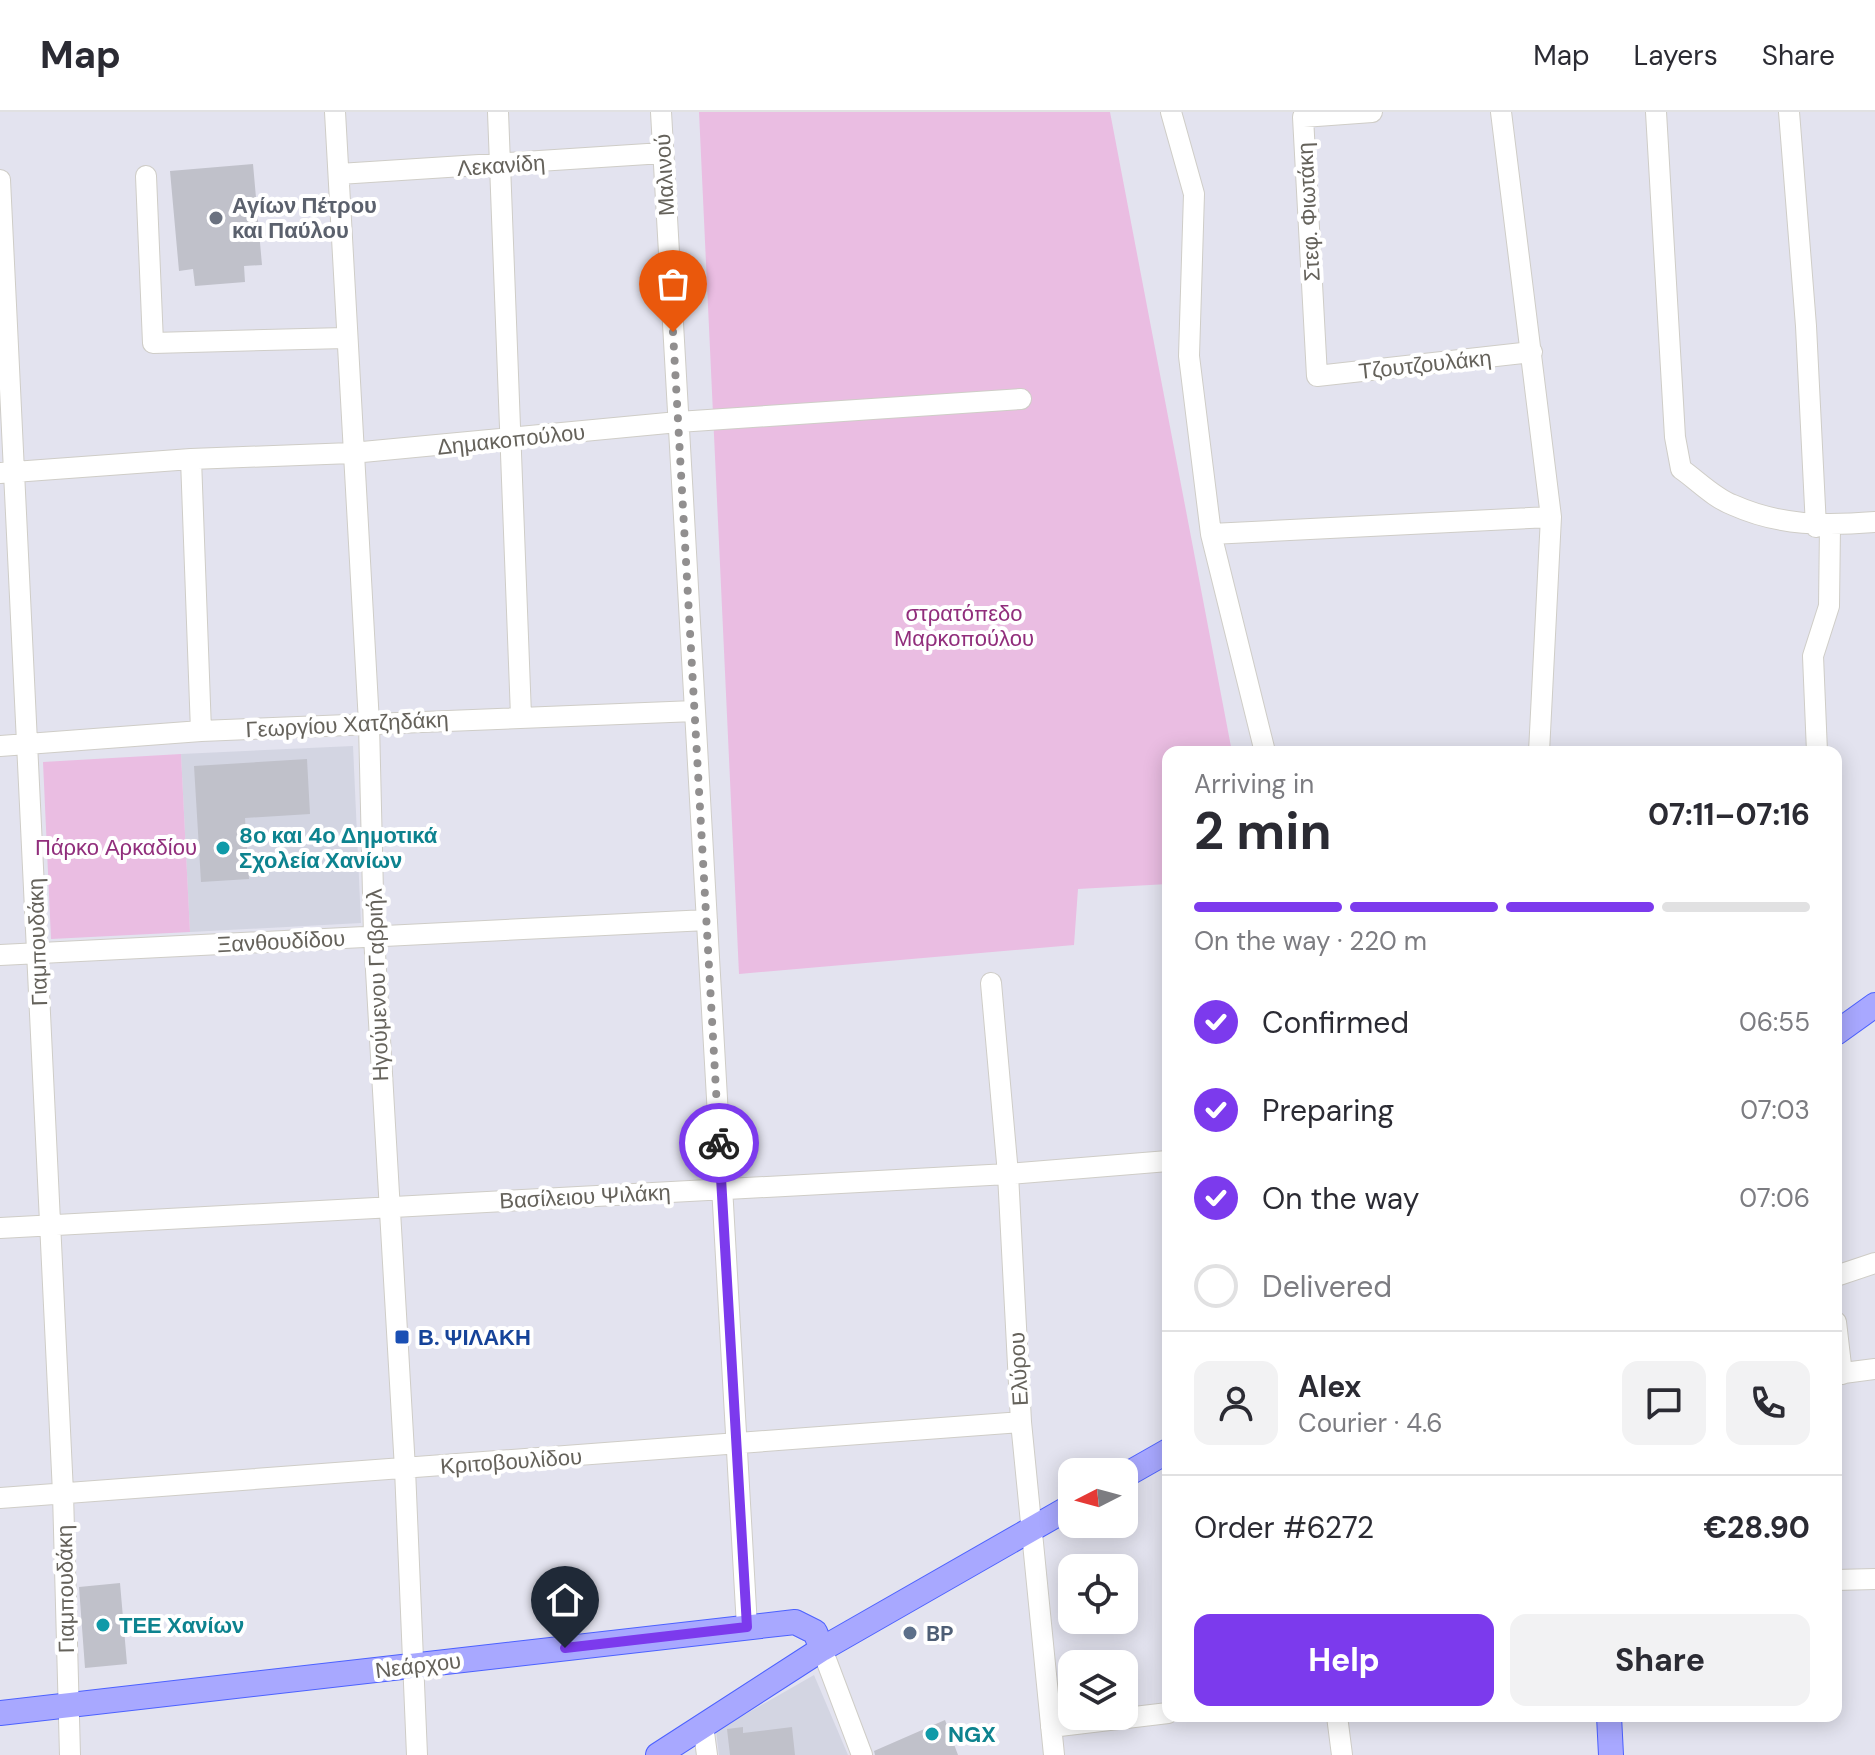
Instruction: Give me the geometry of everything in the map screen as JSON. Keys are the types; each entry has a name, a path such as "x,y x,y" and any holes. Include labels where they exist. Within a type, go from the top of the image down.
{"main road":[{"path":"1842,1029 1875,1005"},
{"path":"1138,1468 1162,1454"},
{"path":"658,1755 822,1649 1058,1514"},
{"name":"Νεάρχου","path":"0,1713 795,1622 807,1625 815,1632 822,1649"},
{"path":"1609,1722 1611,1755"}],"street":[{"name":"Ηγούμενου Γαβριήλ","path":"335,112 345,338 369,723 374,936 387,1206 405,1469 417,1755"},
{"path":"498,112 521,716"},
{"name":"Μαλινού","path":"661,112 747,1627"},
{"path":"1171,112 1194,194 1189,356 1211,534 1264,746"},
{"name":"Στεφ. Φιωτάκη","path":"1317,376 1303,117 1372,112"},
{"path":"1501,112 1551,517 1539,746"},
{"path":"1656,112 1675,437 1681,469 1730,505 1780,521 1823,526 1875,522"},
{"path":"1789,112 1829,606 1813,656 1817,746"},
{"name":"Λεκανίδη","path":"339,174 663,153"},
{"path":"146,176 153,343 345,338"},
{"name":"Γιαμπουδάκη","path":"0,180 7,473 29,745 63,1493 70,1755"},
{"name":"Τζουτζουλάκη","path":"1317,376 1532,352"},
{"name":"Δημακοπούλου","path":"7,473 191,459 352,453 678,422 1021,399"},
{"path":"191,459 201,731"},
{"path":"1211,534 1551,517"},
{"name":"Γεωργίου Χατζηδάκη","path":"0,746 201,731 695,711"},
{"name":"Ξανθουδίδου","path":"0,955 707,920"},
{"name":"Ελύρου","path":"991,983 1008,1174 1021,1422 1054,1755"},
{"name":"Βασίλειου Ψιλάκη","path":"0,1228 1008,1174 1162,1161"},
{"path":"1842,1274 1875,1263"},
{"path":"1842,1374 1875,1369"},
{"name":"Κριτοβουλίδου","path":"0,1498 1021,1422"},
{"path":"1842,1580 1875,1579"},
{"path":"822,1649 862,1755"},
{"path":"1051,1727 1162,1714"},
{"path":"1338,1722 1342,1755"},
{"path":"703,1725 707,1755"}],"shaded area":[{"path":"353,746 361,923 190,932 181,754"},
{"path":"814,1675 848,1755 719,1755 716,1731"}],"green space":[{"name":"στρατόπεδο Μαρκοπούλου","path":"699,112 1110,112 1231,746 1162,746 1162,884 1078,889 1074,945 739,974"},
{"name":"Πάρκο Αρκαδίου","path":"181,754 190,932 51,939 43,762"}],"building":[{"name":"Αγίων Πέτρου και Παύλου","path":"253,164 262,265 244,266 245,282 195,286 193,269 179,271 170,171"},
{"name":"8ο και 4ο Δημοτικά Σχολεία Χανίων","path":"307,759 310,814 245,818 249,879 201,882 194,766"},
{"name":"ΤΕΕ Χανίων","path":"120,1583 127,1664 85,1668 79,1587"},
{"name":"NGX","path":"945,1720 958,1755 875,1755 874,1751"},
{"path":"743,1727 743,1733 792,1727 795,1755 730,1755 727,1729"}],"way so far":[{"path":"673,332 719,1143"}],"place":[{"name":"Αγίων Πέτρου και Παύλου","path":"216,218"},
{"name":"8ο και 4ο Δημοτικά Σχολεία Χανίων","path":"223,848"},
{"name":"Β. ΨΙΛΑΚΗ","path":"402,1337"},
{"name":"ΤΕΕ Χανίων","path":"103,1625"},
{"name":"BP","path":"910,1633"},
{"name":"NGX","path":"932,1734"}],"route":[{"path":"565,1648 747,1627 719,1143"}]}
